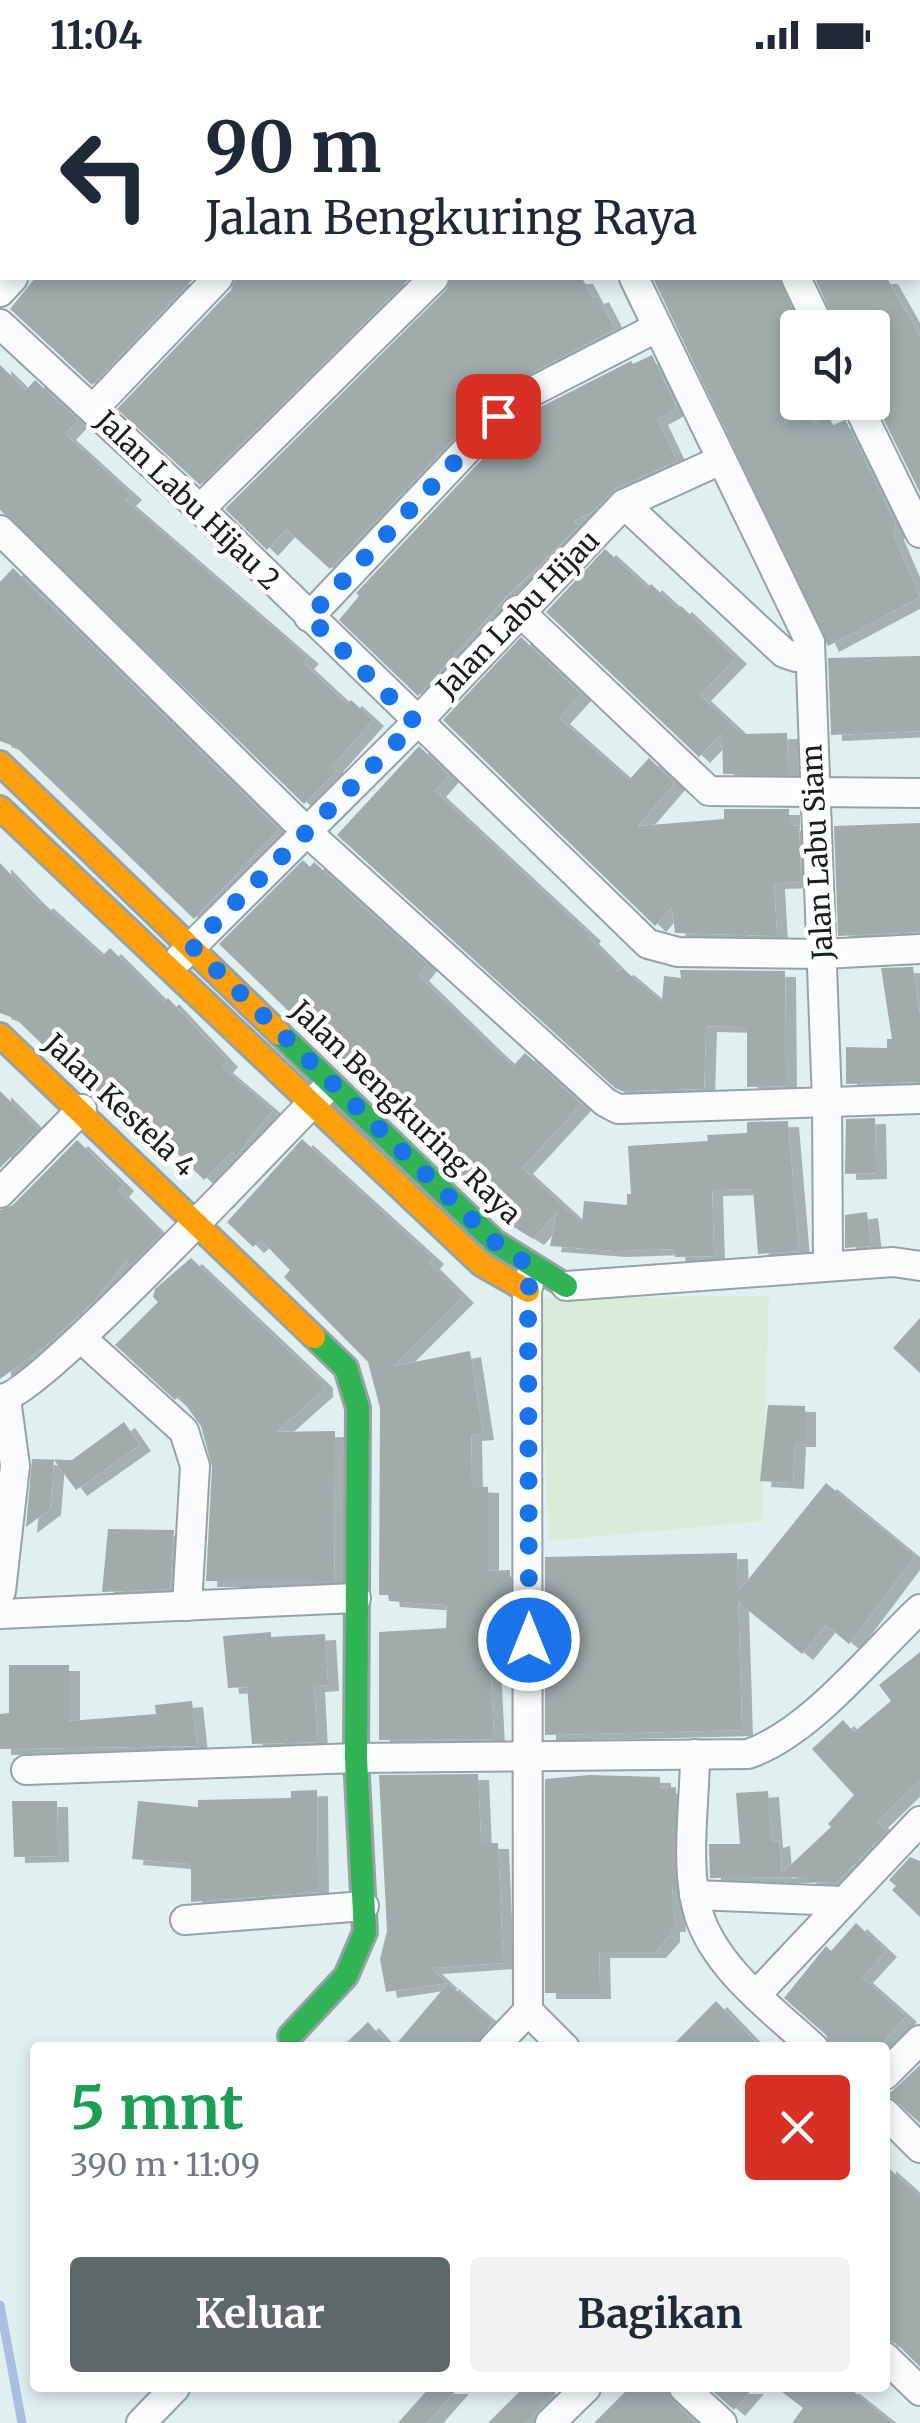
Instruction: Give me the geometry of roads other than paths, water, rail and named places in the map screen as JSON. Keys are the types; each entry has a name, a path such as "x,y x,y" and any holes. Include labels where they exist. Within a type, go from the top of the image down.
{"street":[{"path":"94,409 216,280"},
{"path":"200,509 432,280"},
{"name":"Jalan Labu Siam","path":"635,280 807,631 827,1102 828,1266"},
{"path":"797,280 811,310"},
{"name":"Jalan Labu Hijau 2","path":"0,324 200,509 416,723 648,944 678,952 822,954 920,949"},
{"path":"309,617 512,402 656,328"},
{"path":"865,420 920,533"},
{"name":"Jalan Labu Hijau","path":"168,970 416,723 518,610 624,504 721,460"},
{"path":"624,504 784,653 796,657 808,653"},
{"path":"0,530 306,831 605,1102 618,1109 920,1099"},
{"path":"518,610 709,791 814,796 920,793"},
{"name":"Jalan Bengkuring Raya","path":"0,763 524,1271"},
{"name":"Jalan Bengkuring Raya","path":"0,808 310,1106 499,1276 524,1271"},
{"name":"Jalan Kestela 4","path":"0,1035 198,1220 346,1368 358,1408 356,1758 364,1906 360,1957 327,2000 290,2036"},
{"path":"1,1590 14,1466 3,1399 81,1338 332,1083"},
{"path":"0,1192 82,1109"},
{"path":"500,2042 528,2011 524,1271 566,1286 893,1262 920,1266"},
{"path":"81,1338 184,1432 191,1446 195,1466 187,1606"},
{"path":"0,1614 356,1598"},
{"path":"26,1770 356,1758 748,1754 780,1740 920,1608"},
{"path":"695,1754 694,1895 715,1947 756,1994 808,2042"},
{"path":"756,1994 920,1822"},
{"path":"694,1895 841,1901"},
{"path":"185,1920 364,1906"},
{"path":"528,2011 559,2042"},
{"path":"890,2070 920,2040"},
{"path":"890,2119 920,2148"},
{"path":"890,2362 920,2391"},
{"path":"140,2423 171,2392"},
{"path":"550,2423 582,2392"},
{"path":"688,2392 722,2423"}],"waterway":[{"path":"0,2305 22,2423"}]}
